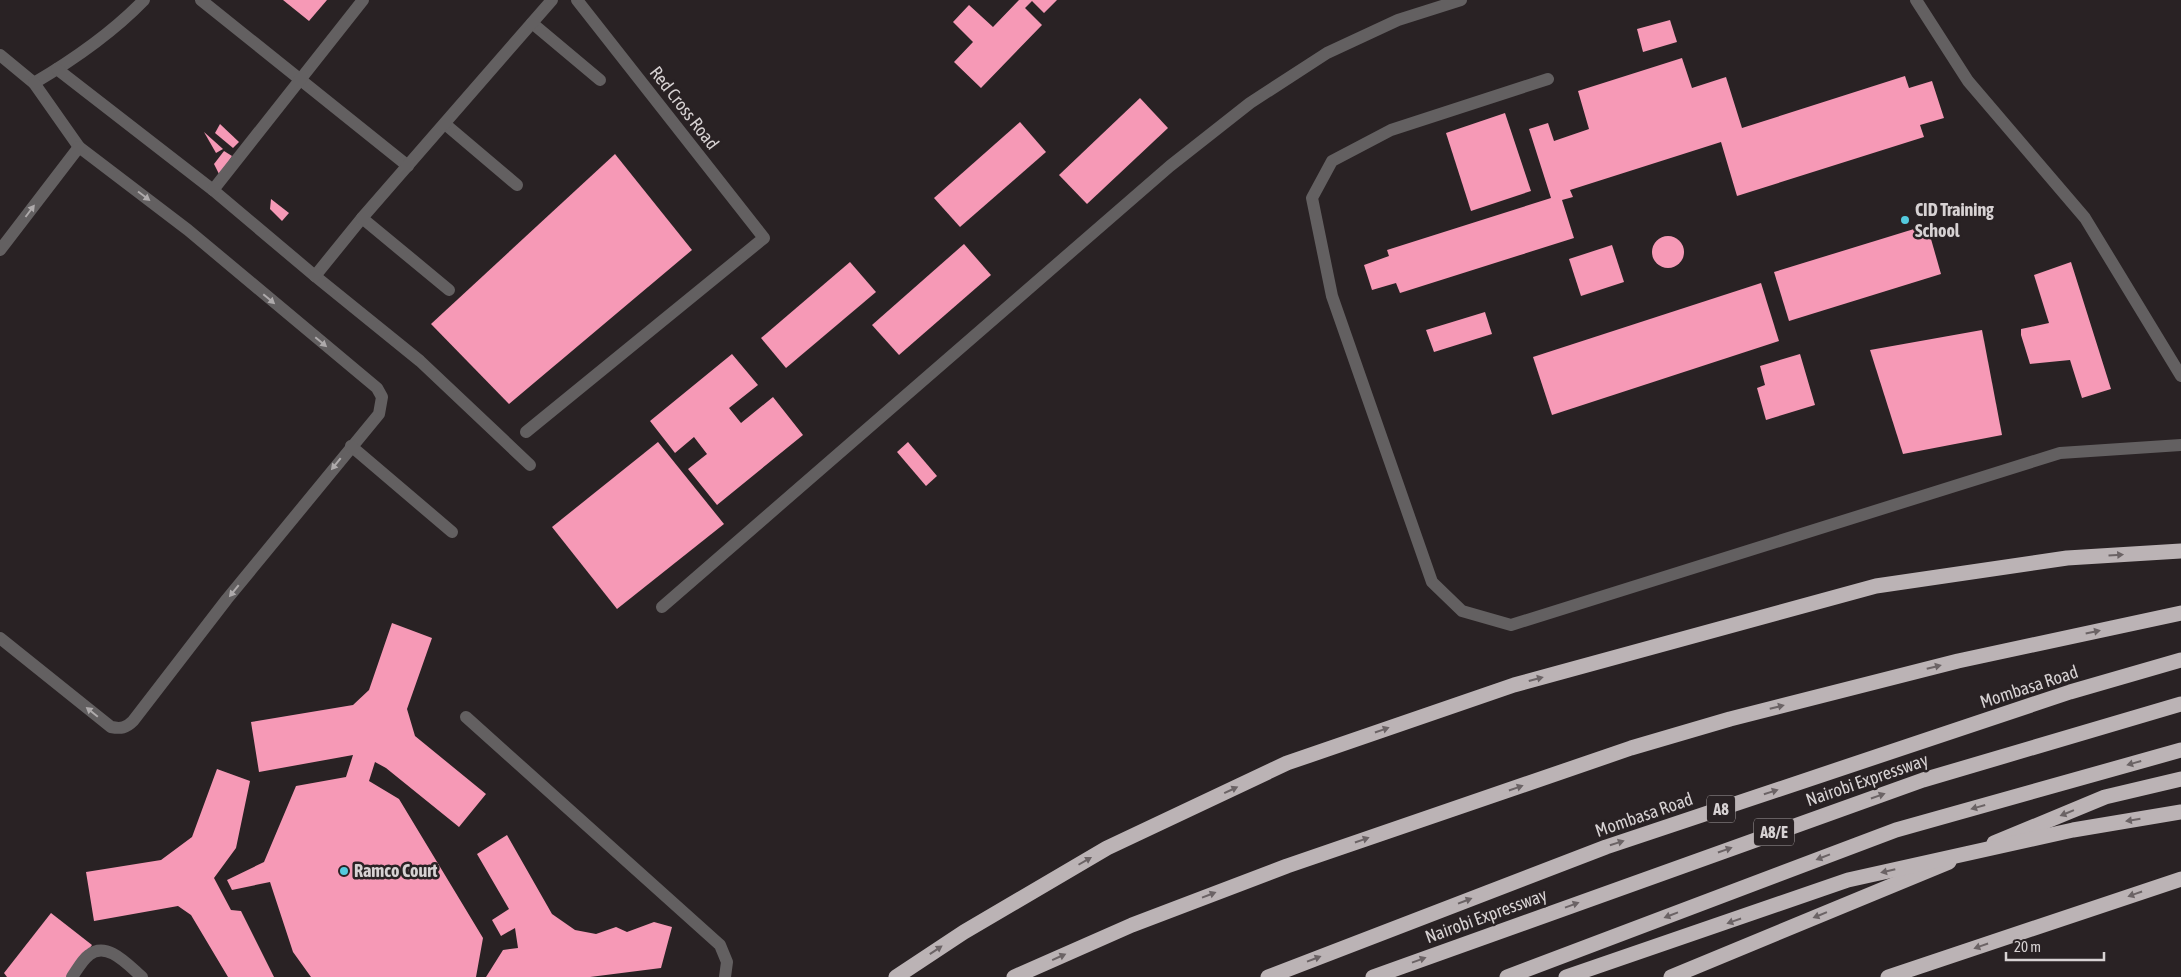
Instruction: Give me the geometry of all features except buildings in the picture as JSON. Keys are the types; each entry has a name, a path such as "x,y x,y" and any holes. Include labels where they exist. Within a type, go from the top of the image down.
{"highway":[{"path":"896,977 964,932 1107,848 1287,763 1514,685 1876,586 2067,558 2181,551"},
{"path":"1014,977 1132,925 1287,866 1631,748 1730,719 1958,661 2181,613"},
{"name":"Mombasa Road","path":"1268,977 1606,847 2070,692 2181,660"},
{"name":"Nairobi Expressway","path":"1373,977 1923,780 2181,704"},
{"name":"A8/E","path":"1507,977 1896,830 2181,750"},
{"path":"1671,977 2105,797 2181,779"},
{"path":"1566,977 1848,880 2072,830 2181,812"},
{"path":"1888,977 2181,879"}],"lane":[{"path":"34,84 126,18 144,0"},
{"path":"201,0 408,166"},
{"path":"213,190 363,0"},
{"path":"315,276 362,218 552,0"},
{"name":"Red Cross Road","path":"526,432 764,238 577,0"},
{"path":"662,607 1164,172 1250,102 1327,53 1398,20 1461,0"},
{"path":"1916,0 1968,81 2085,218 2181,376"},
{"path":"532,23 600,80"},
{"path":"0,55 34,84 79,147 188,230 378,388 382,397 379,414 227,599 133,721 126,727 121,729 111,727 0,638"},
{"path":"57,69 213,190 420,361 530,465"},
{"path":"1548,79 1391,130 1332,162 1312,198 1332,296 1432,582 1462,611 1511,625 2060,453 2181,445"},
{"path":"445,124 518,185"},
{"path":"0,250 79,147"},
{"path":"362,218 449,290"},
{"path":"351,446 452,532"},
{"path":"466,717 720,945 727,962 725,977"},
{"path":"72,977 89,955 98,950 108,951 119,957 142,977"}],"place":[{"name":"CID Training School","path":"1905,220"},
{"name":"Ramco Court","path":"344,871"}]}
